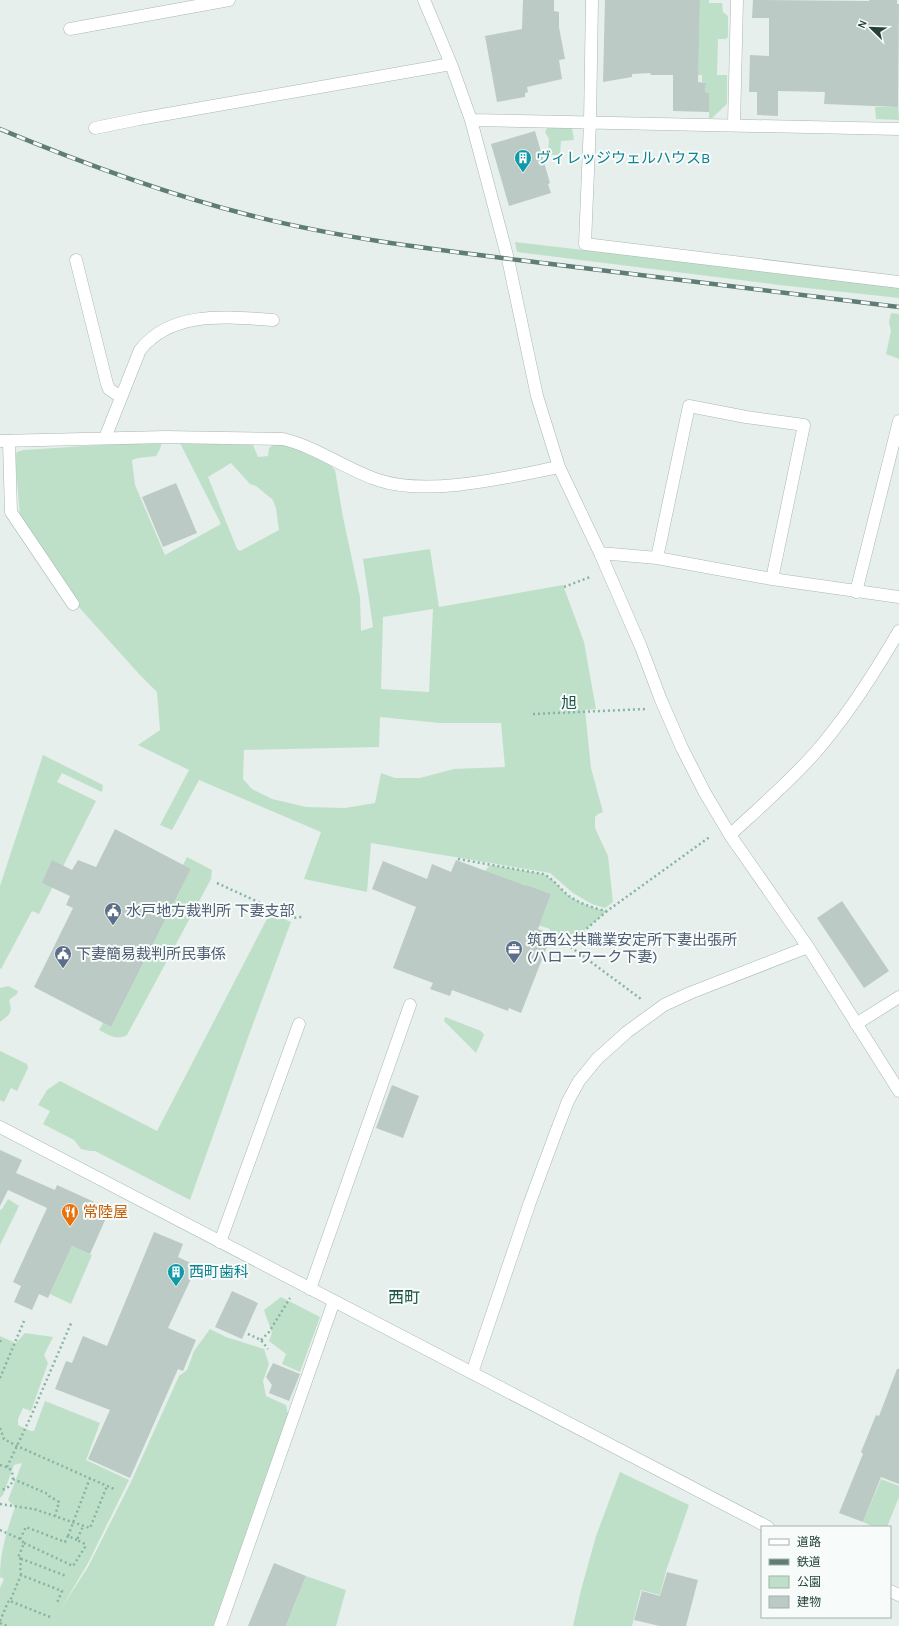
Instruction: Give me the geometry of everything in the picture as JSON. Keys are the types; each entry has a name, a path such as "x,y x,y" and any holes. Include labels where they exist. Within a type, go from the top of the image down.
{"street":[{"path":"70,29 229,0"},
{"path":"424,0 452,64 471,120 508,259 537,396 559,466 608,570 682,748 702,786 728,831 808,946 899,1091"},
{"path":"592,0 590,122 585,244 899,282"},
{"path":"734,125 737,0"},
{"path":"95,128 147,117 452,64"},
{"path":"471,120 899,129"},
{"path":"76,260 107,384 109,389 121,397"},
{"path":"105,438 140,350 147,341 158,332 178,324 202,318 273,320"},
{"path":"657,558 689,406 746,417 804,425 772,579"},
{"path":"856,592 899,421"},
{"path":"73,604 11,512 4,441 175,437 283,439 299,443 358,473 381,481 414,487 480,482 559,466"},
{"path":"600,553 657,558 772,579 899,597"},
{"path":"728,831 808,761 830,735 882,662 899,631"},
{"path":"472,1373 530,1202 568,1101 579,1081 597,1059 627,1032 664,1004 808,946"},
{"path":"856,1024 899,997"},
{"path":"310,1289 410,1005"},
{"path":"220,1242 299,1024"},
{"path":"0,1127 766,1526"},
{"path":"220,1626 334,1301"}],"path":[{"path":"564,587 608,570"},
{"path":"533,714 665,708"},
{"path":"656,1011 568,945 607,911 728,831"},
{"path":"458,859 543,874 549,877 570,896 600,910 607,911"},
{"path":"217,883 293,918 302,917"},
{"path":"261,1340 269,1332 292,1294"},
{"path":"0,1378 24,1321"},
{"path":"7,1467 32,1414 72,1321"},
{"path":"248,1334 261,1340 268,1349"},
{"path":"0,1428 4,1439 17,1446 114,1489"},
{"path":"0,1465 7,1467 13,1474 13,1480 8,1488 0,1490"},
{"path":"20,1539 26,1527 65,1542 90,1478"},
{"path":"13,1480 48,1494 59,1502 55,1516"},
{"path":"0,1504 34,1509 90,1528 107,1486"},
{"path":"77,1540 83,1526"},
{"path":"0,1530 73,1566 85,1547 85,1544 68,1536"},
{"path":"24,1543 18,1558 66,1576"},
{"path":"7,1626 0,1622 21,1575 20,1566 22,1559"},
{"path":"21,1575 62,1591 57,1603"},
{"path":"10,1601 50,1617"}],"green space":[{"path":"700,0 709,0 709,3 722,3 723,12 728,16 728,37 726,39 718,39 717,75 727,75 727,104 712,118 709,118 709,93 705,92 706,83 702,82 702,75 698,75"},
{"path":"898,104 899,120 876,119 875,107 898,107"},
{"path":"547,128 572,128 574,140 561,141 560,155 548,153 549,139 545,132"},
{"path":"515,242 899,287 899,298 779,285 517,252"},
{"path":"891,313 899,314 899,359 886,354 891,331 889,322"},
{"path":"162,441 156,456 132,460 135,485 165,555 221,524 180,443 253,445 258,457 268,456 269,448 273,445 282,444 301,450 329,463 335,470 343,517 360,597 361,631 373,627 363,559 430,549 439,607 563,585 584,642 596,709 585,710 591,768 603,812 595,817 595,828 608,856 613,902 605,908 592,904 573,893 550,873 371,843 367,892 304,879 321,832 199,780 172,830 160,825 189,770 138,745 160,730 157,692 77,605 80,603 20,516 15,456 17,452 24,450","holes":["231,463 250,484 256,486 273,500 276,508 279,530 240,551 237,549 208,477","433,609 429,692 381,689 383,617","380,717 440,723 501,723 505,767 454,769 420,778 395,778 381,773 375,803 345,808 306,807 272,799 252,789 243,779 244,750 379,747"]},
{"path":"43,755 103,785 102,792 62,773 57,782 96,801 39,914 32,911 1,969 0,886"},
{"path":"187,857 212,870 211,879 127,1035 123,1037 116,1037 109,1035 99,1030 103,1023 111,1027 191,869 183,865"},
{"path":"490,865 543,874 550,878 573,899 597,909 607,911 564,948 550,939 552,935 549,933 550,929 538,925 551,894 527,885 518,907 485,871"},
{"path":"270,913 291,922 190,1200 95,1151 81,1149 74,1140 43,1124 50,1111 38,1105 47,1090 60,1081 157,1131"},
{"path":"8,986 18,991 17,994 9,1000 11,1008 10,1013 0,1022 0,988"},
{"path":"445,1017 481,1031 484,1035 476,1053 444,1021"},
{"path":"0,1051 27,1064 28,1068 17,1091 11,1088 4,1102 0,1100"},
{"path":"8,1199 19,1206 0,1245 0,1210"},
{"path":"72,1246 92,1255 71,1304 50,1294"},
{"path":"281,1297 320,1317 300,1372 282,1364 286,1354 269,1341 272,1333 264,1310"},
{"path":"210,1329 226,1337 264,1349 269,1364 263,1381 266,1396 286,1405 288,1414 213,1626 0,1626 0,1588 4,1579 0,1577 1,1559 15,1507 8,1500 22,1463 14,1465 3,1495 0,1498 0,1336 16,1343 25,1333 53,1337 44,1355 48,1363 31,1411 23,1408 18,1419 18,1425 34,1431 45,1401 100,1423 86,1460 129,1480 88,1563 62,1607 88,1567 130,1484 179,1376 187,1370 194,1351"},
{"path":"620,1472 689,1505 666,1571 660,1595 641,1590 632,1626 573,1626 596,1536"},
{"path":"881,1479 899,1486 899,1497 887,1526 872,1526 863,1522"},
{"path":"306,1576 346,1590 336,1626 286,1626"}],"building":[{"path":"523,0 554,0 554,11 559,12 559,27 565,59 559,60 562,79 527,87 528,92 525,93 525,97 497,102 485,36 522,29"},
{"path":"605,0 700,0 698,82 706,83 705,92 709,93 709,112 673,111 673,75 651,75 650,73 632,74 632,77 603,82"},
{"path":"753,0 897,0 897,4 899,4 898,107 824,104 825,92 778,91 778,116 757,115 757,92 749,92 750,55 769,56 769,18 752,18"},
{"name":"ヴィレッジウェルハウスB","path":"535,131 550,183 548,184 551,193 509,206 491,144"},
{"path":"176,483 197,533 163,547 142,497"},
{"path":"115,829 191,869 111,1027 34,987 73,908 66,905 70,896 42,883 52,860 72,870 78,860 96,867"},
{"path":"456,860 551,894 538,929 552,934 521,1013 509,1008 508,1011 452,990 450,996 430,989 433,983 393,968 416,907 372,889 383,861 427,879 432,864 451,872"},
{"path":"842,901 889,971 864,988 817,918"},
{"path":"392,1085 419,1096 403,1138 376,1128"},
{"name":"常陸屋","path":"0,1150 22,1160 16,1173 55,1190 57,1185 110,1209 90,1254 72,1246 48,1298 39,1294 32,1310 14,1302 21,1286 13,1282 47,1208 8,1190 0,1206"},
{"path":"154,1232 183,1244 178,1257 197,1266 168,1328 196,1340 183,1371 178,1369 130,1478 88,1459 110,1410 55,1389 66,1361 72,1363 83,1336 107,1346"},
{"path":"232,1291 258,1303 242,1339 215,1327"},
{"path":"273,1363 300,1374 289,1401 269,1393 272,1385 266,1377"},
{"path":"897,1369 899,1369 899,1484 881,1477 863,1522 839,1513 863,1454 861,1452 876,1415 879,1416"},
{"path":"274,1563 306,1576 286,1626 248,1626"},
{"path":"667,1572 698,1580 686,1626 660,1626 634,1620 642,1591 660,1596"}],"railway":[{"path":"0,129 61,154 185,197 249,215 326,232 403,245 899,307"}],"place":[{"name":"ヴィレッジウェルハウスB","path":"523,173"},
{"name":"水戸地方裁判所 下妻支部","path":"113,926"},
{"name":"筑西公共職業安定所下妻出張所 (ハローワーク下妻)","path":"514,964"},
{"name":"下妻簡易裁判所民事係","path":"63,969"},
{"name":"常陸屋","path":"70,1227"},
{"name":"西町歯科","path":"176,1287"}],"district":[{"name":"旭","path":"569,702"},
{"name":"西町","path":"404,1297"}]}
